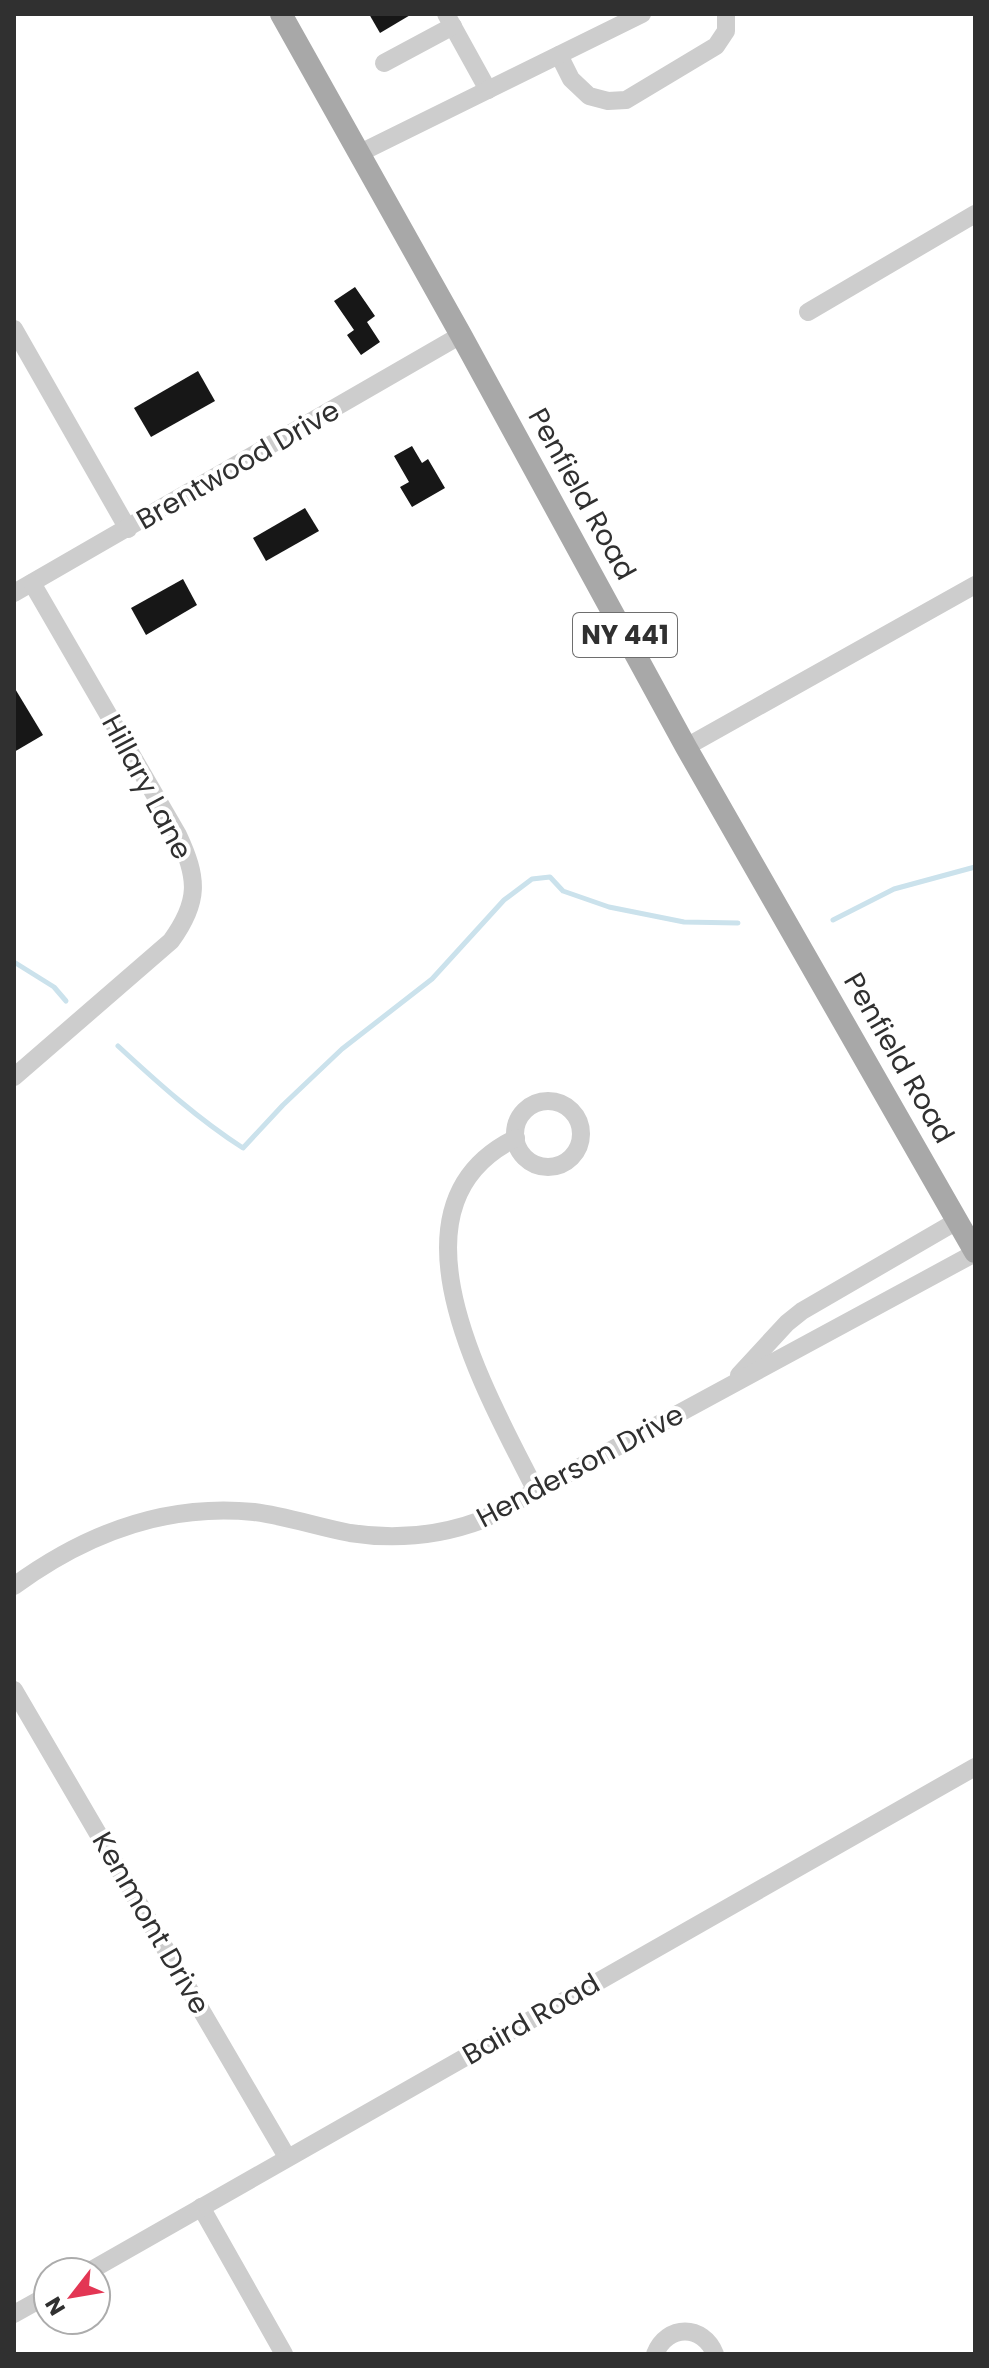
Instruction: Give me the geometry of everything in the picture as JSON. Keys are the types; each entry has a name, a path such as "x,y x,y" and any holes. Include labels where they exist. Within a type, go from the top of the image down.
{"main road":[{"name":"Penfield Road","path":"281,14 686,747 975,1252"}],"street":[{"path":"360,153 642,14"},
{"path":"559,55 571,79 589,96 608,101 626,100 716,46 726,31 726,14"},
{"path":"384,63 450,20 488,90"},
{"path":"808,312 975,214"},
{"path":"14,329 128,529"},
{"name":"Brentwood Drive","path":"14,593 461,335"},
{"name":"Hillary Lane","path":"14,1077 171,941 185,922 192,904 194,882 178,835 32,583"},
{"path":"686,747 975,585"},
{"path":"516,1138 492,1149 470,1171 449,1220 447,1262 482,1382 536,1491"},
{"name":"Henderson Drive","path":"729,1386 802,1311 957,1221"},
{"name":"Henderson Drive","path":"14,1586 67,1552 107,1532 179,1512 255,1512 350,1533 421,1536 452,1531 482,1520 975,1252"},
{"name":"Kenmont Drive","path":"14,1690 287,2157"},
{"name":"Baird Road","path":"112,2258 975,1767"},
{"path":"201,2207 284,2354"},
{"path":"14,2314 32,2304"},
{"path":"655,2354 659,2343 667,2336 685,2330 704,2337 715,2354"}],"building":[{"path":"369,14 412,14 380,33"},
{"path":"355,287 375,316 367,322 380,342 361,355 347,335 354,330 334,301"},
{"path":"198,371 215,401 151,437 134,408"},
{"path":"412,446 422,463 428,459 445,488 412,507 400,487 409,482 394,456"},
{"path":"305,508 319,531 266,561 253,538"},
{"path":"183,579 197,605 146,635 131,608"},
{"path":"14,687 43,735 14,752"}],"waterway":[{"path":"833,920 894,889 975,867"},
{"path":"118,1046 194,1113 243,1148 342,1049 432,979 504,900 532,879 550,877 563,891 609,907 684,922 738,923"},
{"path":"14,962 54,987 66,1001"}]}
